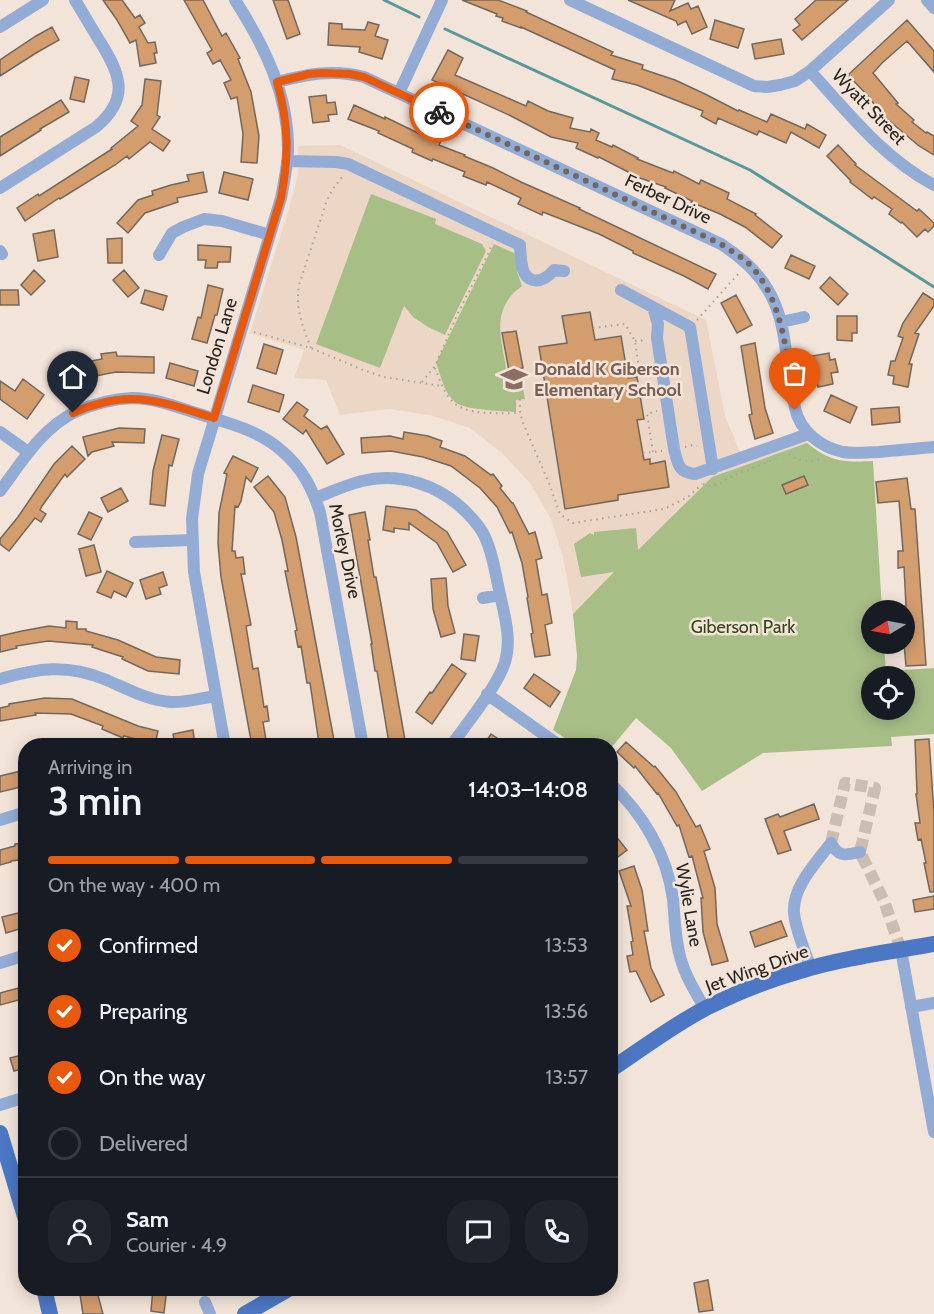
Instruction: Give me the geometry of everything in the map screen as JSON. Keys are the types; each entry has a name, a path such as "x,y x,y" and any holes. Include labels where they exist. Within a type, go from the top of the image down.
{"main road":[{"name":"Jet Wing Drive","path":"618,1065 670,1029 705,1009 753,987 799,971 842,960 934,944"},
{"path":"0,1133 18,1193"},
{"path":"46,1296 50,1314"},
{"path":"246,1314 276,1296"}],"street":[{"path":"0,27 43,0"},
{"path":"0,188 96,127 115,107 119,85 117,72 75,0"},
{"name":"London Lane","path":"224,738 194,572 193,508 198,474 281,198 287,161 286,122 277,82 263,46 235,0"},
{"path":"399,93 442,0"},
{"path":"570,0 754,86 767,87 795,81 810,71 889,0"},
{"path":"927,0 934,8"},
{"name":"Wyatt Street","path":"810,71 893,159 934,185"},
{"name":"Ferber Drive","path":"277,82 322,73 364,77 721,244 748,263 760,276 775,304 781,322 795,410 808,434"},
{"path":"287,161 348,164 520,245 524,273 530,280 539,281 548,277 554,270 564,271"},
{"path":"159,255 172,233 204,219 222,220 270,235"},
{"path":"621,290 690,327 711,473"},
{"path":"653,307 658,324 657,338 674,449 678,465 687,473 711,473 808,434 819,442 843,452 934,447"},
{"path":"781,322 804,317"},
{"name":"Morley Drive","path":"0,491 47,430 87,407 118,399 135,398 168,404 240,426 271,441 296,465 307,480 324,526 362,738"},
{"path":"0,432 28,452"},
{"path":"315,498 364,480 398,478 440,490 472,518 484,535 491,552 507,632 508,648 500,674 457,738"},
{"path":"135,542 192,540"},
{"path":"483,598 500,595"},
{"path":"0,679 23,672 57,668 87,673 138,695 170,702 216,696"},
{"path":"487,694 549,738"},
{"name":"Wylie Lane","path":"618,791 641,817 661,854 673,897 681,963 705,1009"},
{"path":"0,820 18,814"},
{"path":"810,968 794,914 800,886 831,843 835,851 843,855 860,852"},
{"path":"901,950 934,1132"},
{"path":"0,963 18,957"},
{"path":"911,1007 934,1003"},
{"path":"0,1105 18,1099"}],"path":[{"path":"311,348 298,312 298,285 327,200 346,172"},
{"path":"421,382 435,366 493,240"},
{"path":"593,328 625,324 635,341 640,376 651,375 653,384"},
{"path":"254,332 311,348 384,377 442,386"},
{"path":"435,366 442,386 459,406 482,412 520,413"},
{"path":"520,399 523,423 560,514 573,523 664,509 688,497 711,473"},
{"path":"653,452 647,414 657,412 655,403"},
{"path":"796,451 789,454 793,458 810,462 820,459"},
{"path":"702,484 708,486 719,484 732,476 780,457"}],"shaded area":[{"name":"Donald K Giberson Elementary School","path":"340,145 706,320 725,416 740,452 792,435 797,431 807,443 712,477 573,614 563,557 551,519 530,483 502,453 470,428 433,416 390,409 340,415 326,380 294,378 304,350 250,333 293,195 298,173 298,146"}],"green space":[{"path":"371,194 436,219 435,224 482,244 486,251 445,335 413,317 404,306 380,368 316,344"},
{"path":"494,244 514,253 522,286 505,305 500,326 507,374 520,372 525,399 516,400 516,412 493,411 455,402 445,389 436,363"},
{"name":"Giberson Park","path":"807,443 816,450 838,460 873,461 881,600 861,600 861,654 885,654 886,666 861,666 861,720 915,720 915,669 934,668 934,734 891,737 892,746 763,753 702,791 671,748 636,718 618,740 565,738 553,730 576,670 573,614 614,572 581,577 574,544 590,533 594,535 594,532 636,528 638,550 712,477"}],"building":[{"path":"103,0 122,0 135,18 140,15 145,23 139,27 148,43 155,42 156,63 140,66 136,40 130,43"},
{"path":"184,0 203,0 222,36 226,33 240,58 238,59 251,92 259,136 257,163 241,162 243,134 237,97 231,99 224,83 231,80 220,60 213,64 207,53 212,50"},
{"path":"273,0 288,0 300,34 287,39"},
{"path":"462,0 498,0 527,11 613,52 611,55 643,65 642,69 675,80 738,111 767,122 771,114 805,129 807,124 826,135 819,148 791,132 786,143 759,131 757,135 718,118 716,124 701,116 703,111 637,85 612,79 615,70 521,27 502,21 503,18 496,16 497,14"},
{"path":"628,0 675,0 670,11 688,3 691,9 698,6 707,27 692,34 686,21 678,25 676,21"},
{"path":"816,0 848,0 802,40 793,30 800,25 795,19"},
{"path":"715,20 744,29 738,48 710,39"},
{"path":"907,20 934,51 934,72 907,41 873,73 898,103 896,104 914,120 912,122 934,136 934,155 919,146 886,118 848,75"},
{"path":"368,22 379,25 375,36 388,40 382,59 359,52 360,47 328,45 329,23 342,24 342,29 365,30"},
{"path":"52,27 59,40 0,76 0,60"},
{"path":"781,39 784,54 755,59 752,44"},
{"path":"448,50 463,58 455,75 526,106 528,101 548,111 573,118 570,128 590,132 591,129 599,133 596,140 612,147 613,145 637,159 673,173 674,171 699,184 701,180 729,193 727,199 756,214 782,236 772,248 745,227 691,202 666,187 640,178 576,148 578,143 551,137 432,80"},
{"path":"75,77 89,80 84,102 70,99"},
{"path":"145,79 161,81 157,115 160,117 152,129 170,141 163,151 150,142 129,159 127,156 25,221 17,208 112,149 138,126 131,121 142,105"},
{"path":"326,95 327,103 335,102 337,114 328,115 329,121 313,123 309,97"},
{"path":"61,100 69,112 0,156 0,137"},
{"path":"354,105 441,141 439,145 580,208 716,274 708,289 599,234 543,212 542,215 518,204 521,198 487,182 486,185 463,176 465,172 412,152 413,149 378,133 379,131 348,119"},
{"path":"838,145 855,165 917,211 919,209 934,223 934,226 928,232 925,229 917,237 902,222 889,214 892,209 874,197 872,199 850,182 827,156"},
{"path":"203,172 207,192 177,198 178,202 145,213 128,233 117,223 138,200 153,195 152,191 189,181 187,175"},
{"path":"224,172 253,179 248,200 219,193"},
{"path":"54,230 58,257 38,261 33,234"},
{"path":"122,238 122,263 108,263 107,239"},
{"path":"198,245 231,247 230,262 218,262 217,268 205,268 206,260 198,260"},
{"path":"791,255 815,266 809,279 785,268"},
{"path":"34,270 45,281 31,295 21,285"},
{"path":"124,270 139,288 128,297 113,280"},
{"path":"830,277 848,294 838,305 820,288"},
{"path":"208,285 223,289 207,343 192,339 198,317 201,318"},
{"path":"0,290 18,290 19,305 0,305"},
{"path":"145,290 167,296 163,310 141,303"},
{"path":"923,293 934,300 934,306 915,333 919,334 909,364 912,364 908,387 893,384 894,376 888,375 891,361 895,361 903,338 898,336 903,323"},
{"path":"736,295 752,325 737,333 721,303"},
{"path":"590,312 595,340 621,336 628,378 637,377 644,419 637,420 644,460 650,459 650,464 665,461 669,487 618,495 618,500 565,509 539,347 567,343 562,316"},
{"path":"837,316 857,316 857,333 852,333 852,341 837,340"},
{"path":"516,331 523,368 509,371 502,333"},
{"path":"755,343 765,408 773,433 755,439 749,415 752,414 741,346"},
{"path":"264,344 283,350 276,374 257,368"},
{"path":"116,352 117,356 154,357 154,373 116,372 90,377 63,390 54,372 80,360 81,363 102,359 101,354"},
{"path":"829,353 830,360 835,359 838,372 831,373 833,384 818,387 812,356"},
{"path":"170,363 198,371 194,386 166,378"},
{"path":"23,379 44,395 27,419 0,399 0,381 15,391"},
{"path":"253,385 284,395 279,412 248,402"},
{"path":"831,395 857,407 850,423 824,411"},
{"path":"297,402 308,410 304,416 321,429 327,426 344,454 327,464 306,430 303,434 283,419"},
{"path":"899,407 900,422 872,425 871,409"},
{"path":"119,428 145,429 144,443 112,442 114,446 92,452 88,456 83,437"},
{"path":"404,432 442,441 440,447 465,456 491,475 493,474 502,486 500,488 513,503 529,534 535,532 542,558 536,560 542,595 547,594 552,623 545,625 550,655 535,657 522,563 512,532 510,533 497,507 480,488 451,466 423,457 391,451 362,453 361,438 390,436 403,439"},
{"path":"162,435 179,439 172,466 169,465 165,506 150,504 153,471"},
{"path":"72,446 85,459 67,477 65,474 42,506 40,510 46,514 41,522 35,518 9,551 0,544 0,539 54,464"},
{"path":"233,456 258,468 251,482 246,477 241,501 238,507 235,506 232,551 235,551 236,558 243,557 245,574 241,574 251,625 246,626 253,669 258,668 264,707 267,706 269,721 263,722 266,738 251,738 221,577 218,543 219,513 227,474 224,473"},
{"path":"268,476 285,497 296,537 334,738 318,738 310,683 307,683 301,646 298,647 295,631 297,630 285,571 288,571 282,540 274,512 254,487"},
{"path":"804,476 808,485 786,494 782,485"},
{"path":"907,478 911,509 915,509 926,665 906,666 905,654 915,654 915,600 906,600 904,567 898,568 898,551 903,551 899,501 878,503 876,482"},
{"path":"121,488 128,501 108,512 101,498"},
{"path":"386,506 416,510 447,532 466,565 453,572 437,543 409,523 409,530 394,528 394,532 383,530"},
{"path":"89,512 102,518 91,540 78,534"},
{"path":"365,512 374,577 376,577 405,738 388,738 349,515"},
{"path":"94,545 101,572 86,576 79,549"},
{"path":"107,571 133,583 126,597 114,591 111,598 97,592"},
{"path":"163,572 167,585 159,588 161,594 146,599 140,580"},
{"path":"446,578 448,606 455,633 441,637 433,609 431,579"},
{"path":"66,621 77,622 77,629 86,629 86,631 118,640 156,657 180,660 179,674 148,671 122,659 123,657 92,647 93,645 48,641 16,646 17,648 0,652 0,636 49,626 66,628"},
{"path":"464,634 479,636 475,661 461,659"},
{"path":"452,664 466,674 432,724 416,712"},
{"path":"534,674 560,692 550,707 524,688"},
{"path":"45,698 72,699 138,726 158,731 156,738 124,736 123,738 102,729 103,726 71,714 35,713 36,715 0,721 0,708 9,706 9,704"},
{"path":"193,730 194,738 174,738 173,734"},
{"path":"929,739 934,813 934,892 930,892 921,839 918,840 915,823 920,823 916,794 915,740"},
{"path":"626,742 655,766 676,792 696,827 700,825 710,849 704,851 715,888 717,924 728,961 712,965 703,932 701,898 703,898 692,856 689,857 679,825 677,826 658,793 635,766 634,768 618,751"},
{"path":"18,772 18,788 0,792 0,776"},
{"path":"814,804 819,819 784,831 791,850 778,854 765,819 778,814 780,817"},
{"path":"618,839 627,850 618,857"},
{"path":"18,844 18,860 0,865 0,850 15,846"},
{"path":"634,866 642,890 648,931 644,931 651,968 664,995 651,1002 636,971 630,972 627,956 633,955 627,906 631,906 619,871"},
{"path":"934,896 934,909 915,912 913,900"},
{"path":"18,913 18,929 6,933 2,917"},
{"path":"781,921 787,936 755,947 750,932"},
{"path":"18,988 18,1000 0,1005 0,993"},
{"path":"18,1056 18,1070 14,1071 10,1058"},
{"path":"708,1280 713,1310 699,1312 694,1283"},
{"path":"80,1296 98,1296 103,1314 83,1314"},
{"path":"152,1296 166,1296 164,1313 151,1311"}],"waterway":[{"path":"384,0 419,17"},
{"path":"445,29 750,170 934,287"}],"tunnel":[{"path":"831,843 845,783 875,788 860,852 884,901 901,950"}],"way so far":[{"path":"439,112 721,244 748,263 768,289 781,322 795,410"}],"place":[{"name":"Donald K Giberson Elementary School","path":"514,379"}],"route":[{"path":"73,413 102,402 135,398 168,404 214,418 281,198 288,151 285,113 277,82 309,74 350,74 364,77 439,112"}]}
